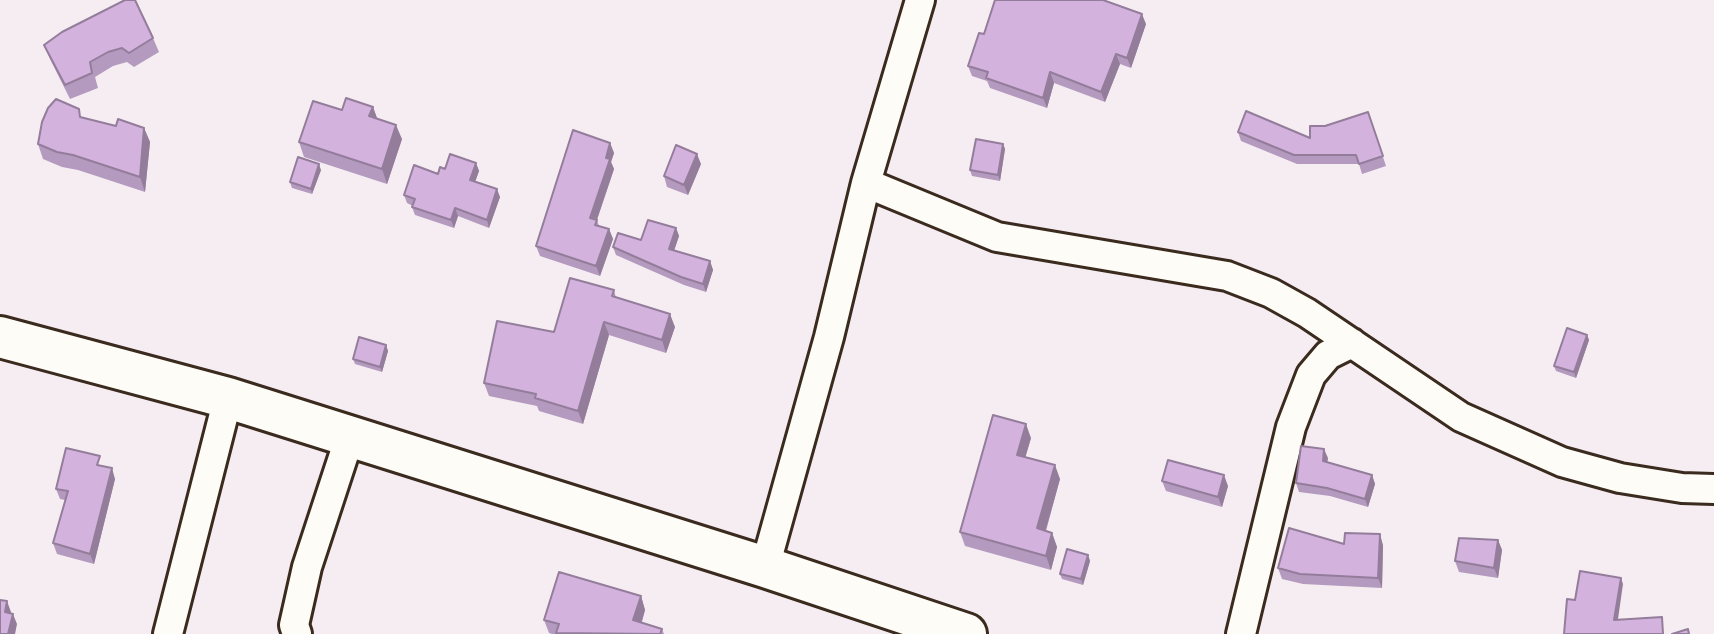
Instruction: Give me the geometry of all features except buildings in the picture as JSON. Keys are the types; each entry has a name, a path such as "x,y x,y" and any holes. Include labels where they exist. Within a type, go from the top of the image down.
{"street":[{"path":"765,567 829,337 866,183 920,0"},
{"path":"866,183 997,237 1227,276 1295,307 1461,417 1562,462 1620,478 1682,488 1714,489"},
{"path":"0,337 228,398 765,567 966,634"},
{"path":"1241,634 1291,427 1311,375 1328,355 1352,343"},
{"path":"168,634 228,398"},
{"path":"297,634 294,625 307,567 350,436"}]}
